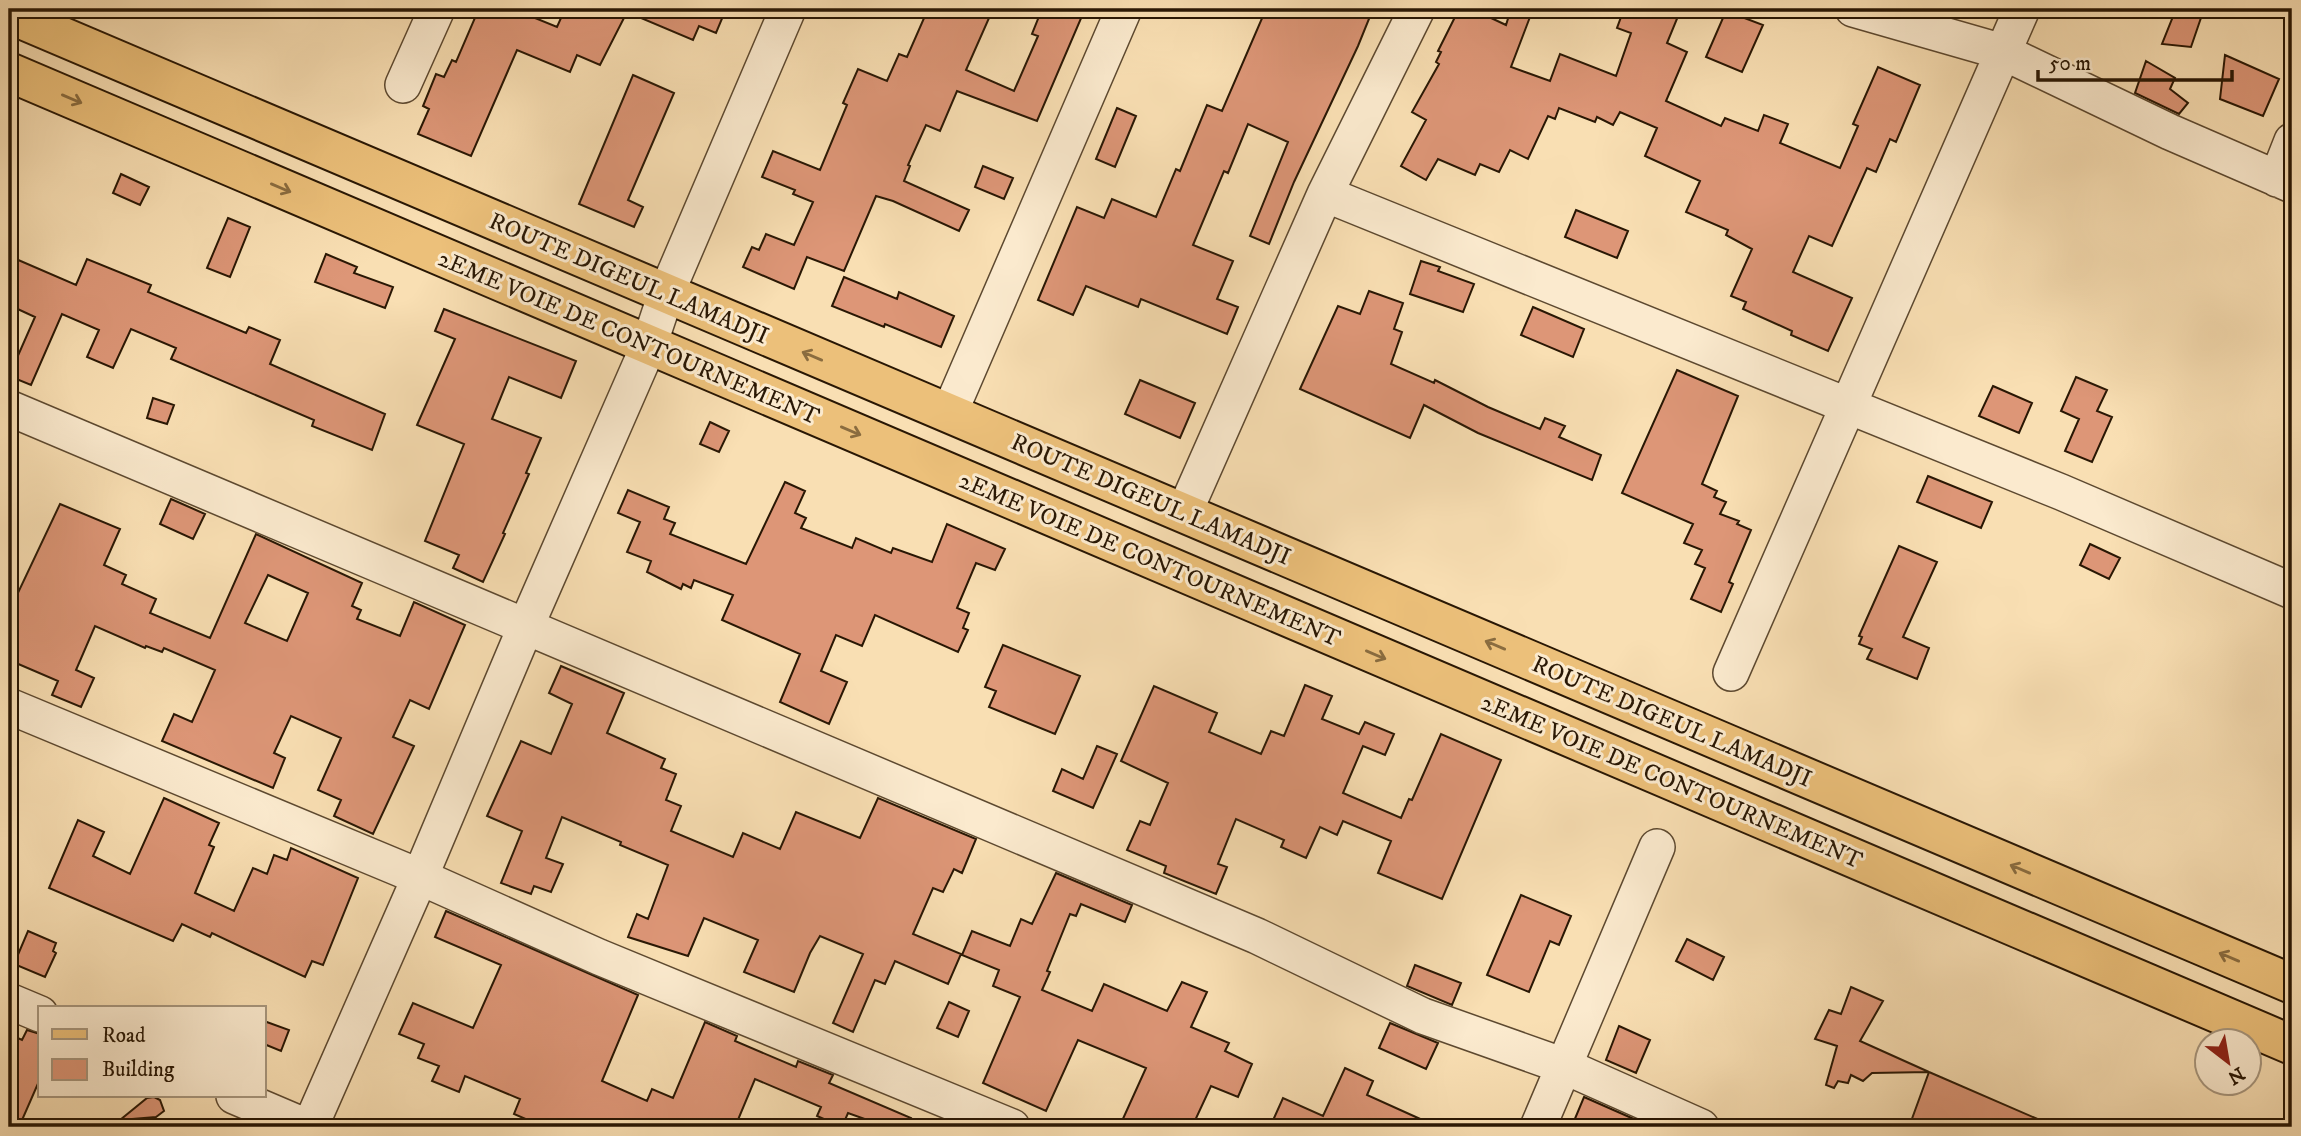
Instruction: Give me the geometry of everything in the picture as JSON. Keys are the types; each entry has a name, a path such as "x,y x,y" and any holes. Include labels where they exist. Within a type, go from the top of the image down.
{"main road":[{"name":"ROUTE DIGEUL LAMADJI","path":"9,14 2292,984"},
{"name":"2EME VOIE DE CONTOURNEMENT","path":"9,72 2292,1045"}],"street":[{"path":"403,85 437,9"},
{"path":"239,1098 308,1127 420,877 649,345 666,294 789,9"},
{"path":"949,414 1124,9"},
{"path":"1184,513 1325,194 1418,9"},
{"path":"1853,9 2003,52 2170,132 2284,182 2292,141"},
{"path":"1731,673 2022,9"},
{"path":"1325,194 2061,492 2292,591"},
{"path":"9,408 1257,936 1423,1016 1564,1066 1701,1127"},
{"path":"9,706 420,877 599,957 1012,1127"},
{"path":"1538,1127 1657,847"},
{"path":"9,1001 38,1013"}],"building":[{"path":"483,9 513,9 557,27 565,9 726,9 716,33 699,26 693,40 627,12 600,65 577,55 570,72 517,50 471,156 418,134 429,109 423,106 436,74 444,77 452,60 456,62 477,13 481,15"},
{"path":"928,9 993,9 966,70 1014,91 1038,36 1032,34 1042,9 1085,9 1037,121 957,91 940,131 926,125 908,165 910,166 904,181 969,210 959,231 876,196 844,271 807,257 794,289 743,267 752,247 759,250 766,234 794,245 813,202 793,194 795,190 762,177 773,151 820,170 847,105 843,103 858,69 887,81 899,54 907,57"},
{"path":"1266,9 1373,9 1294,182 1269,244 1250,236 1288,142 1248,124 1228,173 1224,171 1193,245 1233,261 1217,299 1238,307 1227,334 1141,299 1138,307 1086,286 1073,315 1038,300 1077,207 1104,218 1112,199 1156,217 1176,169 1180,171 1207,105 1222,111"},
{"path":"1459,9 1472,9 1506,25 1511,9 1533,9 1511,67 1550,81 1560,54 1616,76 1631,33 1617,28 1624,9 1681,9 1667,43 1687,52 1666,101 1721,126 1725,118 1758,131 1764,115 1788,124 1780,143 1840,168 1858,126 1853,124 1878,67 1920,85 1896,142 1890,139 1876,172 1867,168 1832,246 1809,236 1793,272 1852,298 1828,351 1743,309 1746,302 1731,296 1752,249 1726,235 1728,230 1686,212 1700,181 1645,156 1657,128 1620,112 1613,125 1597,117 1595,122 1559,108 1555,119 1548,116 1528,159 1510,150 1499,172 1480,164 1475,175 1438,159 1426,180 1401,166 1426,120 1412,112 1439,64 1436,62 1441,52 1438,51"},
{"path":"2176,9 2204,9 2191,47 2162,44"},
{"path":"1726,11 1763,25 1742,72 1706,57"},
{"path":"2225,55 2279,79 2263,116 2220,99"},
{"path":"2146,61 2175,78 2170,89 2188,103 2179,114 2135,93"},
{"path":"633,75 674,93 628,200 643,207 634,227 579,204"},
{"path":"1117,108 1136,116 1115,167 1096,159"},
{"path":"983,166 1013,178 1004,199 975,187"},
{"path":"121,174 149,187 140,205 113,193"},
{"path":"1576,210 1628,231 1617,258 1565,237"},
{"path":"228,218 250,227 230,277 207,268"},
{"path":"326,254 357,267 354,273 393,287 385,308 315,282"},
{"path":"9,256 76,285 87,259 151,285 148,292 246,333 249,327 280,340 270,364 385,414 372,450 312,426 314,420 171,359 176,348 131,329 113,368 87,357 99,330 62,314 31,385 9,376 35,317 9,305"},
{"path":"1421,261 1440,267 1438,271 1474,284 1463,312 1410,294"},
{"path":"844,277 897,299 899,292 954,316 941,347 832,306"},
{"path":"1369,291 1403,303 1394,329 1402,332 1391,364 1434,383 1435,380 1540,429 1545,418 1565,426 1559,437 1601,455 1592,480 1478,433 1424,405 1410,438 1300,389 1338,306 1360,314"},
{"path":"1533,307 1584,329 1573,357 1521,335"},
{"path":"444,309 576,361 561,398 509,377 492,419 541,438 526,473 529,474 503,533 505,534 483,582 453,568 459,555 425,541 464,444 417,425 455,339 435,331"},
{"path":"1677,370 1738,396 1702,484 1717,491 1714,497 1726,502 1720,514 1739,521 1737,524 1751,530 1729,582 1733,584 1721,612 1691,599 1705,568 1695,564 1702,550 1684,543 1693,524 1622,493"},
{"path":"2076,377 2107,390 2097,411 2112,417 2092,462 2065,451 2079,419 2061,411"},
{"path":"1140,380 1195,403 1180,438 1125,414"},
{"path":"1993,386 2032,403 2019,433 1979,416"},
{"path":"153,398 174,405 167,424 147,418"},
{"path":"710,422 729,431 719,452 700,444"},
{"path":"1928,476 1992,502 1981,528 1917,502"},
{"path":"785,482 805,491 795,513 806,518 801,528 852,548 856,538 891,553 893,548 932,562 947,524 1005,549 995,570 976,563 957,608 969,613 963,628 968,630 958,652 875,615 862,646 836,635 821,671 847,682 829,724 780,702 800,654 722,620 733,595 694,580 691,588 683,584 681,589 647,572 651,561 627,552 640,522 618,513 628,490 669,507 664,519 675,523 670,534 746,564"},
{"path":"171,499 205,514 193,539 160,524"},
{"path":"60,504 120,529 104,565 126,575 122,584 156,599 150,613 210,638 256,534 362,583 352,606 361,610 357,619 400,636 414,602 465,625 429,709 410,700 393,737 414,746 373,834 334,816 341,800 318,790 341,738 291,716 274,753 285,758 273,788 162,741 174,714 192,722 215,670 164,648 162,652 146,646 145,648 95,626 76,670 94,678 81,707 52,695 58,681 9,660 9,591 17,595","holes":["268,575 308,593 287,641 245,623"]},
{"path":"2090,544 2120,558 2109,579 2080,565"},
{"path":"1899,546 1937,562 1903,637 1929,648 1917,679 1867,659 1872,649 1859,644 1862,637 1859,636"},
{"path":"1003,645 1080,676 1055,734 989,707 996,691 985,687"},
{"path":"561,666 624,693 607,733 665,759 661,768 676,774 666,800 681,806 671,831 733,857 743,833 780,849 796,812 860,838 878,798 976,839 962,873 954,869 943,892 933,888 913,934 961,954 948,984 895,961 885,984 875,980 853,1032 833,1023 863,954 820,936 794,992 744,972 758,940 704,918 688,956 628,937 637,914 648,919 668,865 562,817 546,858 563,864 551,892 534,886 531,894 501,883 522,831 487,816 521,741 551,754 572,704 549,693"},
{"path":"1305,685 1332,696 1322,719 1359,734 1365,722 1394,734 1385,755 1363,746 1343,793 1401,818 1409,799 1412,800 1441,734 1501,760 1442,899 1378,873 1391,841 1343,821 1337,835 1320,827 1306,858 1281,847 1284,840 1236,819 1218,864 1227,867 1216,894 1164,873 1166,866 1127,850 1140,821 1150,825 1168,783 1121,761 1154,686 1217,713 1209,732 1261,754 1271,731 1284,736"},
{"path":"1097,746 1117,754 1093,808 1053,791 1062,769 1083,779"},
{"path":"164,798 219,823 209,845 214,847 195,893 234,911 253,868 267,874 274,855 287,860 291,848 358,878 323,965 312,961 305,977 212,933 210,937 182,924 173,941 49,888 78,820 104,832 93,856 130,874"},
{"path":"1056,873 1132,905 1125,922 1081,904 1076,916 1070,914 1042,990 1092,1011 1104,984 1167,1011 1182,982 1207,992 1191,1027 1229,1043 1225,1051 1252,1064 1238,1097 1211,1086 1192,1127 1138,1127 1122,1121 1146,1068 1078,1040 1046,1111 983,1083 1020,997 993,986 999,970 962,955 972,931 1010,946 1021,919 1032,924"},
{"path":"1521,895 1571,916 1559,945 1550,941 1529,992 1487,975"},
{"path":"446,911 638,995 602,1081 647,1101 652,1089 673,1098 705,1022 737,1036 735,1041 796,1067 798,1061 833,1075 829,1083 911,1118 908,1127 887,1127 848,1113 842,1127 817,1116 821,1107 755,1079 735,1127 544,1127 514,1114 520,1099 465,1076 459,1092 432,1081 439,1066 418,1058 424,1044 399,1034 413,1003 473,1028 501,965 435,937"},
{"path":"28,931 56,943 53,951 56,953 45,977 14,964"},
{"path":"1687,939 1724,957 1713,980 1676,961"},
{"path":"1415,965 1461,983 1452,1005 1407,986"},
{"path":"1851,987 1883,1001 1860,1041 1929,1072 1872,1073 1863,1081 1851,1075 1848,1083 1838,1081 1834,1088 1826,1085 1837,1046 1815,1039 1829,1010 1841,1014"},
{"path":"949,1002 969,1011 958,1037 937,1028"},
{"path":"266,1022 289,1030 281,1051 266,1045"},
{"path":"1390,1023 1438,1043 1426,1069 1379,1048"},
{"path":"1619,1026 1650,1040 1636,1073 1606,1060"},
{"path":"27,1030 38,1033 38,1084 19,1127 9,1127 9,1034 22,1040"},
{"path":"1345,1068 1373,1081 1367,1095 1438,1127 1270,1127 1283,1098 1323,1116"},
{"path":"1929,1072 2056,1127 1909,1127"},
{"path":"1584,1097 1652,1127 1589,1127 1574,1121"},
{"path":"147,1098 160,1100 164,1111 156,1117 120,1120"}]}
